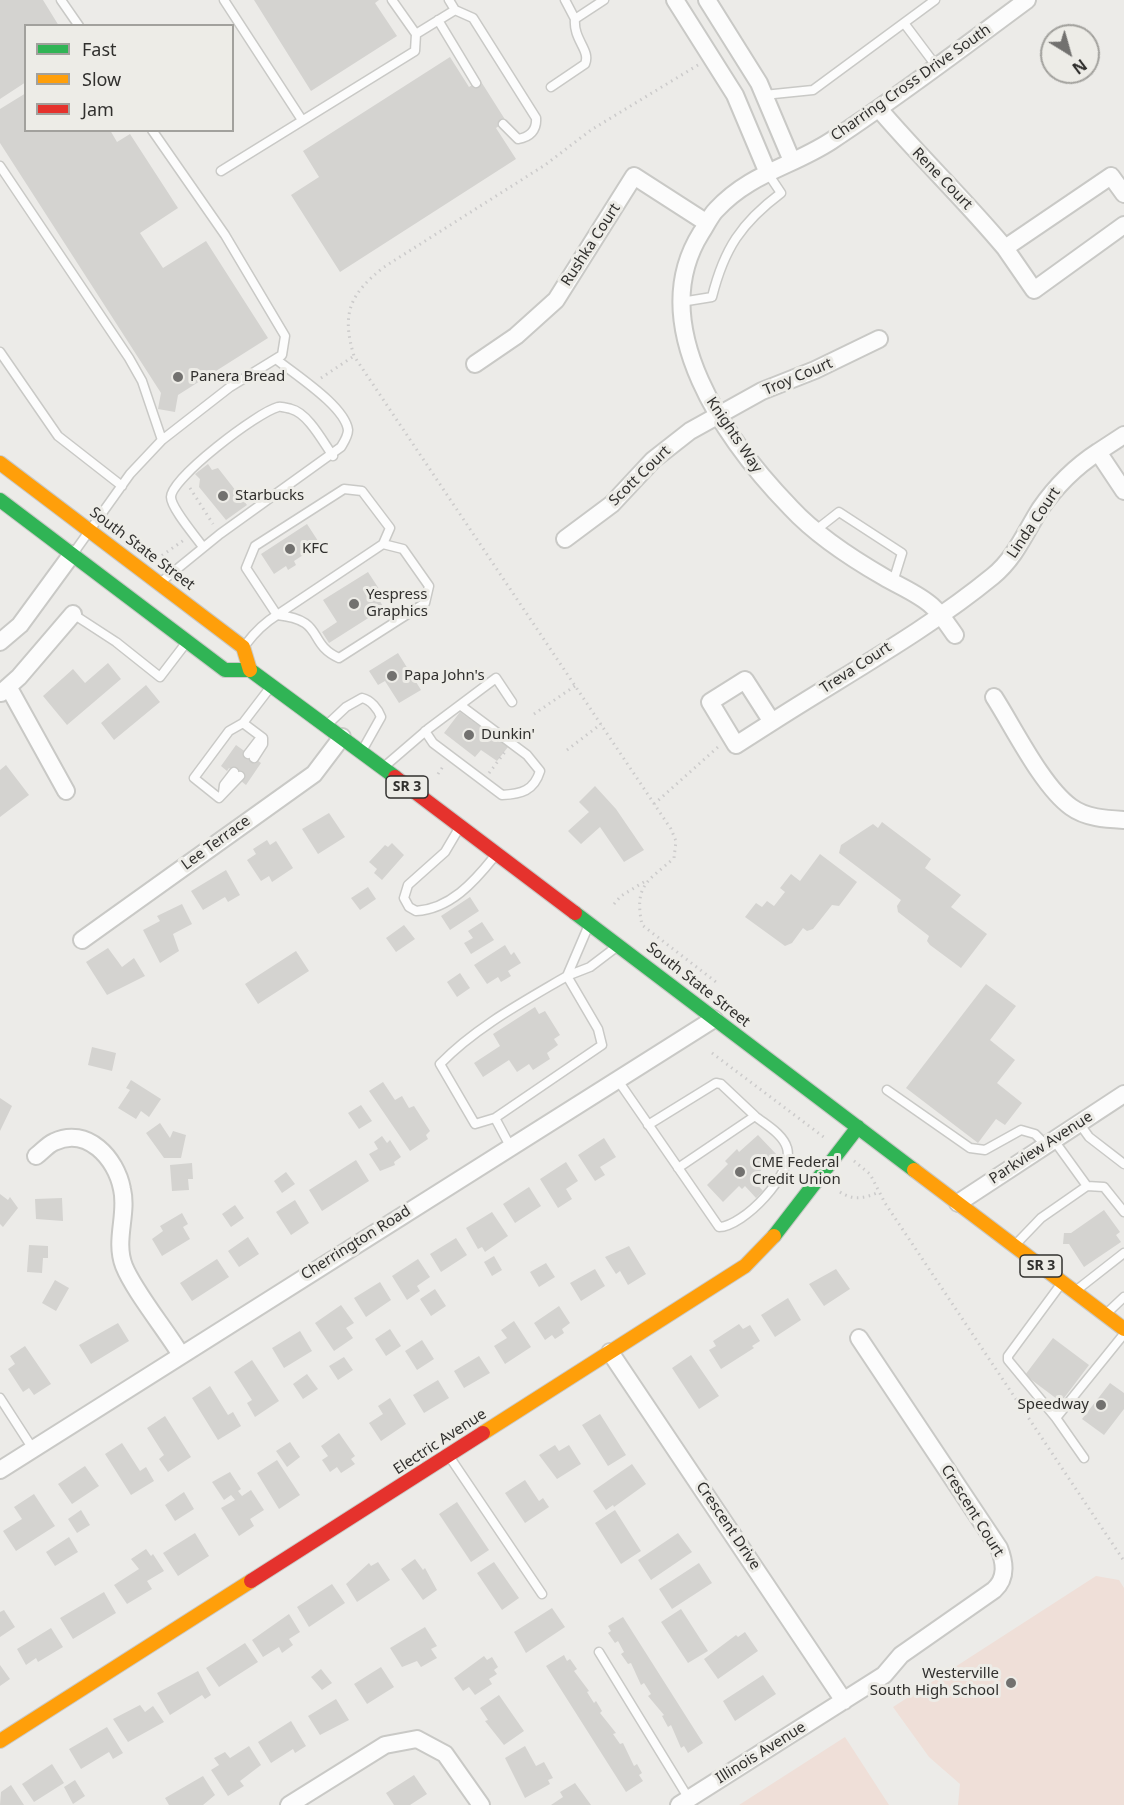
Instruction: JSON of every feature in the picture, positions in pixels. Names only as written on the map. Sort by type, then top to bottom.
[{"type":"main road","name":"South State Street","points":[[0,462],[160,582],[204,617],[240,651]]},
{"type":"main road","points":[[0,500],[187,641],[228,666],[250,670]]},
{"type":"main road","points":[[67,532],[76,534],[90,531]]},
{"type":"main road","points":[[72,554],[94,552],[103,559]]},
{"type":"main road","points":[[118,571],[163,607],[204,617]]},
{"type":"main road","points":[[161,621],[192,630],[229,654],[240,651],[250,670]]},
{"type":"main road","name":"South State Street","points":[[250,670],[590,923],[1124,1329]]},
{"type":"main road","name":"Electric Avenue","points":[[0,1741],[745,1266],[771,1240],[858,1127]]},
{"type":"street","points":[[675,0],[735,95],[767,171]]},
{"type":"street","points":[[707,0],[735,41],[764,94],[792,161]]},
{"type":"street","name":"Charring Cross Drive South","points":[[792,161],[816,151],[879,109],[1027,0]]},
{"type":"street","name":"Rene Court","points":[[879,109],[909,145],[961,196],[1005,248],[1034,290],[1124,225]]},
{"type":"street","name":"Knights Way","points":[[792,161],[767,171],[715,211],[688,253],[681,302],[691,357],[717,415],[768,484],[816,531],[893,583],[930,604],[955,635]]},
{"type":"street","name":"Rushka Court","points":[[475,364],[516,336],[556,300],[634,176],[707,223]]},
{"type":"street","points":[[1005,248],[1111,176],[1124,194]]},
{"type":"street","name":"Troy Court","points":[[717,415],[762,391],[815,370],[879,339]]},
{"type":"street","name":"Scott Court","points":[[565,539],[612,504],[652,460],[690,431],[717,415]]},
{"type":"street","name":"Linda Court","points":[[939,614],[993,576],[1012,557],[1041,508],[1073,468],[1124,435]]},
{"type":"street","points":[[1098,452],[1124,490]]},
{"type":"street","points":[[0,642],[20,625],[72,554]]},
{"type":"street","points":[[66,791],[4,691],[74,614]]},
{"type":"street","name":"Treva Court","points":[[731,736],[736,745],[939,614]]},
{"type":"street","points":[[731,736],[710,702],[745,680],[772,722]]},
{"type":"street","points":[[994,697],[1050,786],[1072,808],[1100,819],[1124,820]]},
{"type":"street","name":"Lee Terrace","points":[[82,940],[314,774],[342,737]]},
{"type":"street","name":"Cherrington Road","points":[[0,1470],[714,1019]]},
{"type":"street","name":"Parkview Avenue","points":[[958,1203],[1124,1094]]},
{"type":"street","points":[[36,1156],[52,1142],[72,1137],[92,1142],[106,1156],[117,1172],[123,1191],[119,1234],[124,1267],[182,1355]]},
{"type":"street","name":"Crescent Court","points":[[844,1701],[884,1675],[901,1655],[994,1590],[1000,1582],[1005,1567],[999,1548],[859,1338]]},
{"type":"street","name":"Crescent Drive","points":[[610,1352],[844,1701]]},
{"type":"street","name":"Illinois Avenue","points":[[684,1802],[844,1701]]},
{"type":"street","points":[[289,1805],[385,1745],[417,1739],[445,1754],[481,1805]]},
{"type":"lane","points":[[61,0],[78,24]]},
{"type":"lane","points":[[224,0],[302,120]]},
{"type":"lane","points":[[222,171],[415,51],[416,34],[392,0]]},
{"type":"lane","points":[[449,0],[455,10],[473,18],[536,118],[536,126],[531,134],[518,139],[503,124]]},
{"type":"lane","points":[[551,87],[585,64],[587,60],[587,54],[575,34],[575,19],[565,0]]},
{"type":"lane","points":[[575,19],[604,0]]},
{"type":"lane","points":[[764,94],[813,90],[935,0]]},
{"type":"lane","points":[[416,34],[455,10]]},
{"type":"lane","points":[[438,20],[476,83]]},
{"type":"lane","points":[[904,23],[937,67]]},
{"type":"lane","points":[[72,554],[122,486],[162,440],[230,387],[282,355],[285,336],[225,234],[153,132]]},
{"type":"lane","points":[[0,166],[129,358],[142,381],[162,440]]},
{"type":"lane","points":[[681,302],[712,297],[720,265],[735,237],[759,210],[781,193],[767,171]]},
{"type":"lane","points":[[1,356],[58,436],[122,486]]},
{"type":"lane","points":[[160,582],[203,547],[333,456],[341,447],[348,433],[346,422],[332,405],[276,359]]},
{"type":"lane","points":[[203,547],[172,503],[172,491],[194,466],[261,415],[279,406],[294,409],[303,416],[333,456]]},
{"type":"lane","points":[[240,651],[263,624],[277,615],[383,544],[390,528],[362,491],[344,489],[255,546],[246,568],[277,615]]},
{"type":"lane","points":[[816,531],[839,512],[902,553],[893,583]]},
{"type":"lane","points":[[277,615],[298,617],[310,625],[327,653],[339,658],[425,603],[429,586],[403,549],[383,544]]},
{"type":"lane","points":[[74,614],[116,642],[160,677],[187,641]]},
{"type":"lane","points":[[383,768],[425,731],[496,678],[512,702]]},
{"type":"lane","points":[[237,774],[224,785],[223,793],[219,798],[194,778],[229,731],[243,723],[272,686]]},
{"type":"lane","points":[[325,726],[346,707],[362,698],[366,699],[379,711],[381,717],[380,724],[361,752]]},
{"type":"lane","points":[[425,731],[433,743],[502,795],[524,792],[537,782],[540,771],[536,765],[460,705]]},
{"type":"lane","points":[[243,723],[263,738],[263,744],[251,756]]},
{"type":"lane","points":[[460,827],[445,852],[408,885],[404,898],[409,907],[416,911],[440,905],[465,889],[497,854]]},
{"type":"lane","points":[[567,976],[590,923]]},
{"type":"lane","points":[[567,976],[597,1029],[602,1045],[495,1118],[475,1124],[440,1064],[456,1048],[512,1008],[567,976],[591,967],[619,945]]},
{"type":"lane","points":[[617,1079],[648,1125],[678,1168],[715,1223],[719,1227],[742,1218],[774,1188],[788,1157],[787,1147],[780,1136],[721,1084],[716,1083],[648,1125]]},
{"type":"lane","points":[[887,1090],[970,1148],[985,1150],[1015,1131],[1028,1130],[1049,1142],[1087,1186]]},
{"type":"lane","points":[[678,1168],[755,1116]]},
{"type":"lane","points":[[495,1118],[510,1146]]},
{"type":"lane","points":[[1079,1123],[1089,1137],[1124,1164]]},
{"type":"lane","points":[[1014,1246],[1041,1218],[1087,1186],[1104,1187],[1124,1212]]},
{"type":"lane","points":[[1075,1292],[1124,1253]]},
{"type":"lane","points":[[1062,1282],[1008,1356],[1008,1360],[1056,1418],[1084,1458]]},
{"type":"lane","points":[[1105,1314],[1124,1297]]},
{"type":"lane","points":[[1056,1418],[1124,1334]]},
{"type":"lane","points":[[0,1398],[33,1449]]},
{"type":"lane","points":[[449,1456],[542,1594]]},
{"type":"lane","points":[[599,1652],[684,1802]]},
{"type":"path","points":[[614,904],[621,896],[649,879],[674,858],[676,849],[671,829],[354,356],[348,334],[349,314],[354,297],[364,283],[545,165],[591,130],[674,82],[712,56]]},
{"type":"path","points":[[317,380],[354,356]]},
{"type":"path","points":[[157,559],[172,546],[214,524],[183,478]]},
{"type":"path","points":[[534,714],[575,686]]},
{"type":"path","points":[[567,750],[601,724]]},
{"type":"path","points":[[654,804],[731,736]]},
{"type":"path","points":[[479,766],[489,774],[508,748]]},
{"type":"path","points":[[654,804],[712,751]]},
{"type":"path","points":[[438,774],[445,764]]},
{"type":"path","points":[[649,879],[640,891],[638,904],[642,925],[716,982]]},
{"type":"path","points":[[712,1053],[822,1135]]},
{"type":"path","points":[[870,1174],[879,1192],[1124,1561]]},
{"type":"path","points":[[840,1192],[855,1197],[867,1197],[879,1192]]},
{"type":"shaded area","name":"Westerville South High School","points":[[1096,1576],[1119,1580],[1124,1588],[1124,1805],[958,1805],[960,1784],[929,1757],[893,1707]]},
{"type":"shaded area","points":[[845,1737],[889,1805],[739,1805]]},
{"type":"building","points":[[0,0],[43,0],[58,24],[24,24],[24,83],[0,99]]},
{"type":"building","points":[[254,0],[379,0],[375,3],[397,36],[311,91]]},
{"type":"building","points":[[450,57],[469,87],[480,80],[506,121],[496,128],[516,159],[340,272],[291,195],[319,177],[303,151]]},
{"type":"building","points":[[24,94],[24,132],[111,132],[117,142],[130,134],[178,208],[140,233],[163,268],[206,241],[268,338],[178,395],[175,412],[158,409],[161,393],[0,143],[0,109]]},
{"type":"building","name":"Starbucks","points":[[208,464],[212,470],[218,468],[247,505],[226,520],[199,487],[200,479],[195,474]]},
{"type":"building","name":"KFC","points":[[307,524],[320,544],[294,561],[296,565],[288,570],[286,566],[274,574],[261,554]]},
{"type":"building","name":"Yespress Graphics","points":[[368,572],[383,595],[378,598],[384,608],[329,643],[322,632],[337,622],[323,600]]},
{"type":"building","name":"Papa John's","points":[[398,653],[421,690],[399,703],[385,681],[378,685],[369,671]]},
{"type":"building","points":[[108,663],[121,679],[67,725],[43,696],[73,669],[85,683]]},
{"type":"building","points":[[146,685],[160,702],[114,740],[101,723]]},
{"type":"building","name":"Dunkin'","points":[[460,712],[508,747],[497,761],[481,750],[475,757],[444,733]]},
{"type":"building","points":[[236,745],[261,763],[246,785],[241,781],[243,778],[229,768],[227,771],[221,766]]},
{"type":"building","points":[[6,765],[29,795],[0,817],[0,770]]},
{"type":"building","points":[[595,786],[616,809],[644,850],[624,862],[600,827],[581,844],[568,831],[589,812],[579,802]]},
{"type":"building","points":[[329,813],[345,837],[318,854],[302,829]]},
{"type":"building","points":[[882,822],[931,859],[925,868],[961,895],[951,907],[987,934],[961,968],[930,945],[927,941],[929,936],[898,912],[897,906],[901,900],[839,853],[841,845],[873,824],[878,828]]},
{"type":"building","points":[[267,840],[270,845],[276,841],[293,868],[272,882],[269,876],[261,881],[247,860],[256,854],[253,849]]},
{"type":"building","points":[[392,843],[404,855],[382,880],[374,873],[377,869],[369,862],[385,845],[388,847]]},
{"type":"building","points":[[820,854],[857,882],[839,906],[832,905],[813,929],[807,931],[803,928],[792,943],[785,946],[745,917],[756,903],[762,907],[767,901],[774,906],[785,892],[780,888],[791,874],[800,881]]},
{"type":"building","points":[[226,870],[240,895],[228,902],[225,897],[203,910],[191,891]]},
{"type":"building","points":[[368,887],[376,899],[360,910],[351,898]]},
{"type":"building","points":[[470,897],[479,911],[450,930],[441,916]]},
{"type":"building","points":[[182,904],[192,924],[173,934],[179,951],[160,963],[143,930],[160,921],[157,916]]},
{"type":"building","points":[[482,922],[494,940],[471,954],[464,943],[473,938],[468,931]]},
{"type":"building","points":[[404,925],[415,939],[396,952],[386,938]]},
{"type":"building","points":[[505,945],[511,955],[514,952],[521,963],[508,971],[511,976],[501,982],[498,977],[487,984],[474,965]]},
{"type":"building","points":[[108,948],[122,967],[134,958],[145,976],[107,995],[86,962]]},
{"type":"building","points":[[296,951],[309,971],[258,1004],[245,984]]},
{"type":"building","points":[[460,973],[470,988],[457,997],[447,982]]},
{"type":"building","points":[[986,984],[1016,1006],[990,1040],[1015,1060],[997,1083],[1022,1103],[1005,1125],[996,1119],[978,1143],[906,1088]]},
{"type":"building","points":[[535,1007],[539,1014],[545,1011],[560,1035],[554,1039],[558,1045],[547,1053],[550,1059],[533,1070],[529,1064],[517,1072],[509,1060],[483,1077],[474,1063],[500,1046],[493,1034]]},
{"type":"building","points":[[92,1047],[116,1053],[112,1071],[88,1065]]},
{"type":"building","points":[[131,1080],[161,1099],[149,1117],[141,1111],[136,1119],[118,1108],[130,1090],[126,1088]]},
{"type":"building","points":[[383,1082],[395,1100],[402,1096],[409,1108],[414,1106],[430,1131],[426,1135],[428,1139],[410,1151],[369,1091]]},
{"type":"building","points":[[0,1098],[12,1106],[0,1131]]},
{"type":"building","points":[[361,1105],[372,1121],[359,1129],[348,1113]]},
{"type":"building","points":[[160,1123],[170,1138],[173,1131],[186,1135],[181,1158],[164,1158],[146,1133]]},
{"type":"building","name":"CME Federal Credit Union","points":[[758,1135],[777,1155],[752,1179],[763,1191],[756,1198],[745,1186],[742,1189],[739,1186],[723,1202],[707,1185],[728,1164],[725,1161],[737,1149],[739,1152]]},
{"type":"building","points":[[382,1136],[387,1143],[390,1140],[401,1157],[394,1162],[395,1165],[380,1171],[369,1154],[378,1149],[374,1142]]},
{"type":"building","points":[[604,1138],[616,1157],[600,1167],[605,1175],[595,1181],[578,1155]]},
{"type":"building","points":[[356,1160],[369,1181],[322,1211],[309,1190]]},
{"type":"building","points":[[566,1162],[578,1181],[566,1189],[572,1199],[558,1208],[540,1179]]},
{"type":"building","points":[[192,1163],[193,1179],[188,1179],[189,1190],[172,1191],[170,1165]]},
{"type":"building","points":[[286,1172],[295,1184],[282,1193],[274,1181]]},
{"type":"building","points":[[529,1187],[541,1206],[515,1223],[503,1204]]},
{"type":"building","points":[[0,1194],[8,1200],[10,1197],[18,1208],[3,1227],[0,1224]]},
{"type":"building","points":[[62,1198],[63,1221],[36,1219],[35,1199]]},
{"type":"building","points":[[295,1200],[309,1223],[291,1235],[276,1212]]},
{"type":"building","points":[[235,1205],[244,1218],[231,1227],[222,1214]]},
{"type":"building","points":[[1104,1210],[1120,1232],[1116,1235],[1121,1242],[1084,1267],[1069,1244],[1063,1244],[1064,1233],[1071,1233]]},
{"type":"building","points":[[492,1212],[508,1236],[485,1252],[482,1247],[478,1249],[466,1228]]},
{"type":"building","points":[[182,1213],[188,1224],[183,1227],[190,1239],[162,1256],[152,1239],[163,1231],[160,1226]]},
{"type":"building","points":[[248,1237],[259,1254],[239,1267],[228,1251]]},
{"type":"building","points":[[456,1238],[467,1255],[441,1272],[430,1254]]},
{"type":"building","points":[[29,1245],[48,1246],[48,1258],[43,1258],[42,1273],[27,1272]]},
{"type":"building","points":[[629,1246],[646,1274],[628,1285],[620,1271],[616,1274],[605,1257]]},
{"type":"building","points":[[494,1256],[502,1270],[492,1276],[484,1262]]},
{"type":"building","points":[[217,1259],[229,1277],[192,1301],[180,1283]]},
{"type":"building","points":[[418,1259],[430,1277],[417,1286],[420,1291],[407,1300],[392,1276]]},
{"type":"building","points":[[546,1263],[555,1277],[539,1287],[530,1272]]},
{"type":"building","points":[[595,1269],[605,1286],[581,1301],[570,1283]]},
{"type":"building","points":[[836,1269],[850,1289],[824,1306],[809,1284]]},
{"type":"building","points":[[55,1280],[69,1288],[56,1311],[42,1303]]},
{"type":"building","points":[[380,1282],[391,1300],[366,1317],[354,1298]]},
{"type":"building","points":[[435,1289],[446,1306],[431,1316],[420,1299]]},
{"type":"building","points":[[788,1298],[801,1320],[775,1337],[761,1315]]},
{"type":"building","points":[[341,1305],[354,1323],[346,1328],[353,1338],[334,1351],[315,1323]]},
{"type":"building","points":[[559,1306],[570,1323],[562,1329],[564,1333],[555,1339],[552,1335],[545,1340],[534,1323]]},
{"type":"building","points":[[514,1321],[531,1347],[505,1364],[494,1346],[507,1338],[501,1330]]},
{"type":"building","points":[[118,1323],[129,1341],[91,1364],[79,1345]]},
{"type":"building","points":[[739,1324],[743,1329],[750,1325],[760,1341],[752,1346],[754,1348],[721,1369],[709,1350],[716,1346],[713,1341]]},
{"type":"building","points":[[390,1329],[401,1346],[386,1356],[375,1339]]},
{"type":"building","points":[[300,1331],[312,1351],[284,1368],[272,1348]]},
{"type":"building","points":[[1053,1338],[1089,1365],[1061,1402],[1025,1375]]},
{"type":"building","points":[[422,1340],[434,1359],[417,1370],[405,1351]]},
{"type":"building","points":[[25,1346],[51,1384],[34,1395],[29,1388],[23,1392],[8,1369],[15,1364],[10,1356]]},
{"type":"building","points":[[691,1355],[719,1396],[699,1409],[672,1368]]},
{"type":"building","points":[[479,1356],[490,1373],[464,1388],[454,1371]]},
{"type":"building","points":[[344,1357],[353,1370],[338,1380],[329,1366]]},
{"type":"building","points":[[252,1360],[279,1401],[255,1417],[247,1403],[252,1400],[234,1372]]},
{"type":"building","points":[[307,1374],[318,1389],[303,1399],[293,1384]]},
{"type":"building","points":[[438,1380],[449,1398],[424,1413],[413,1395]]},
{"type":"building","points":[[1110,1383],[1124,1393],[1124,1409],[1104,1435],[1082,1419]]},
{"type":"building","points":[[210,1386],[228,1415],[233,1412],[241,1426],[218,1440],[192,1398]]},
{"type":"building","points":[[390,1398],[406,1424],[381,1441],[369,1423],[383,1414],[378,1406]]},
{"type":"building","points":[[600,1414],[626,1455],[608,1466],[582,1425]]},
{"type":"building","points":[[165,1416],[191,1457],[168,1472],[159,1459],[164,1455],[147,1428]]},
{"type":"building","points":[[339,1433],[355,1456],[351,1459],[355,1464],[341,1473],[337,1467],[330,1472],[322,1460],[328,1456],[321,1446]]},
{"type":"building","points":[[290,1442],[300,1457],[287,1467],[276,1451]]},
{"type":"building","points":[[122,1443],[140,1471],[146,1467],[154,1481],[131,1495],[105,1454]]},
{"type":"building","points":[[555,1445],[559,1451],[569,1445],[581,1464],[557,1479],[539,1455]]},
{"type":"building","points":[[277,1460],[300,1495],[279,1509],[257,1473]]},
{"type":"building","points":[[632,1464],[646,1484],[614,1507],[613,1505],[606,1510],[593,1491]]},
{"type":"building","points":[[85,1466],[99,1486],[72,1504],[58,1484]]},
{"type":"building","points":[[230,1472],[241,1489],[238,1491],[242,1496],[251,1490],[264,1510],[250,1519],[254,1526],[239,1536],[221,1508],[235,1500],[231,1495],[224,1500],[212,1482]]},
{"type":"building","points":[[525,1480],[539,1501],[543,1498],[549,1507],[525,1523],[505,1493]]},
{"type":"building","points":[[184,1492],[194,1509],[175,1521],[165,1505]]},
{"type":"building","points":[[34,1494],[55,1526],[16,1551],[3,1531],[22,1519],[14,1507]]},
{"type":"building","points":[[457,1502],[489,1550],[471,1562],[439,1514]]},
{"type":"building","points":[[81,1510],[90,1525],[77,1533],[68,1519]]},
{"type":"building","points":[[615,1510],[641,1551],[621,1564],[595,1523]]},
{"type":"building","points":[[195,1533],[209,1556],[178,1576],[163,1553]]},
{"type":"building","points":[[678,1533],[692,1552],[651,1580],[638,1560]]},
{"type":"building","points":[[69,1537],[78,1552],[55,1566],[46,1552]]},
{"type":"building","points":[[146,1549],[151,1556],[153,1554],[164,1571],[147,1581],[152,1589],[127,1604],[114,1585],[139,1569],[131,1559]]},
{"type":"building","points":[[415,1559],[423,1570],[425,1568],[437,1590],[423,1600],[401,1569]]},
{"type":"building","points":[[378,1562],[390,1580],[357,1602],[346,1584],[369,1563],[371,1566]]},
{"type":"building","points":[[494,1562],[519,1598],[502,1610],[477,1573]]},
{"type":"building","points":[[699,1563],[712,1583],[672,1609],[659,1589]]},
{"type":"building","points":[[332,1584],[345,1603],[309,1627],[297,1607]]},
{"type":"building","points":[[104,1592],[116,1613],[73,1639],[60,1618]]},
{"type":"building","points":[[552,1608],[565,1627],[526,1653],[514,1632]]},
{"type":"building","points":[[681,1609],[708,1651],[688,1663],[661,1622]]},
{"type":"building","points":[[4,1610],[15,1627],[0,1637],[0,1612]]},
{"type":"building","points":[[289,1614],[300,1632],[289,1639],[293,1645],[282,1653],[279,1647],[263,1657],[252,1640]]},
{"type":"building","points":[[623,1617],[703,1743],[688,1753],[684,1746],[681,1748],[671,1725],[668,1727],[662,1716],[664,1715],[648,1696],[651,1694],[644,1683],[641,1685],[631,1663],[628,1664],[621,1654],[624,1652],[618,1641],[615,1643],[608,1633],[611,1631],[608,1626]]},
{"type":"building","points":[[425,1627],[437,1646],[431,1649],[437,1658],[421,1667],[417,1661],[402,1667],[390,1648]]},
{"type":"building","points":[[51,1628],[63,1647],[38,1662],[36,1658],[26,1665],[17,1649]]},
{"type":"building","points":[[745,1632],[758,1651],[718,1679],[704,1659],[736,1635],[738,1637]]},
{"type":"building","points":[[245,1643],[258,1662],[219,1687],[206,1668]]},
{"type":"building","points":[[564,1655],[567,1661],[570,1659],[577,1669],[574,1671],[589,1691],[587,1692],[594,1703],[596,1701],[602,1711],[600,1713],[616,1733],[613,1734],[620,1744],[623,1743],[634,1766],[637,1764],[642,1773],[639,1775],[643,1781],[626,1792],[546,1666]]},
{"type":"building","points":[[484,1656],[487,1660],[492,1657],[498,1667],[494,1670],[497,1674],[489,1679],[492,1684],[475,1695],[469,1687],[463,1691],[454,1678]]},
{"type":"building","points":[[0,1665],[10,1679],[0,1686]]},
{"type":"building","points":[[381,1667],[394,1687],[367,1704],[354,1684]]},
{"type":"building","points":[[321,1669],[332,1683],[322,1690],[311,1677]]},
{"type":"building","points":[[198,1671],[211,1695],[205,1699],[202,1695],[170,1715],[157,1693]]},
{"type":"building","points":[[763,1675],[776,1694],[735,1721],[723,1701]]},
{"type":"building","points":[[499,1695],[524,1731],[504,1745],[485,1721],[488,1720],[480,1708]]},
{"type":"building","points":[[336,1699],[349,1720],[320,1735],[308,1716]]},
{"type":"building","points":[[140,1705],[145,1712],[153,1706],[164,1722],[128,1742],[113,1719]]},
{"type":"building","points":[[291,1721],[306,1746],[295,1753],[293,1749],[271,1763],[258,1742]]},
{"type":"building","points":[[107,1727],[123,1753],[113,1759],[109,1752],[81,1769],[69,1749]]},
{"type":"building","points":[[249,1746],[261,1765],[240,1781],[244,1786],[228,1796],[211,1770],[219,1765],[214,1758],[225,1752],[230,1758]]},
{"type":"building","points":[[525,1746],[536,1766],[544,1762],[553,1778],[548,1780],[550,1784],[525,1798],[505,1758]]},
{"type":"building","points":[[52,1764],[64,1783],[34,1802],[22,1784]]},
{"type":"building","points":[[414,1775],[427,1794],[410,1805],[394,1805],[386,1793]]},
{"type":"building","points":[[203,1776],[215,1795],[203,1805],[169,1805],[165,1798]]},
{"type":"building","points":[[75,1780],[85,1796],[73,1804],[64,1787]]},
{"type":"building","points":[[575,1783],[591,1805],[551,1805],[563,1797],[560,1792]]},
{"type":"building","points":[[11,1785],[24,1805],[0,1805],[1,1792]]},
{"type":"traffic: fast","points":[[0,500],[225,670],[250,670],[395,777]]},
{"type":"traffic: fast","points":[[575,913],[914,1170]]},
{"type":"traffic: fast","points":[[774,1236],[858,1127]]},
{"type":"traffic: slow","points":[[0,463],[243,647],[250,670]]},
{"type":"traffic: slow","points":[[914,1170],[1124,1329]]},
{"type":"traffic: slow","points":[[483,1433],[745,1266],[774,1236]]},
{"type":"traffic: slow","points":[[0,1741],[251,1581]]},
{"type":"traffic: jam","points":[[395,777],[575,913]]},
{"type":"traffic: jam","points":[[251,1581],[483,1433]]},
{"type":"place","name":"Panera Bread","points":[[178,377]]},
{"type":"place","name":"Starbucks","points":[[223,496]]},
{"type":"place","name":"KFC","points":[[290,549]]},
{"type":"place","name":"Yespress Graphics","points":[[354,604]]},
{"type":"place","name":"Papa John's","points":[[392,676]]},
{"type":"place","name":"Dunkin'","points":[[469,735]]},
{"type":"place","name":"CME Federal Credit Union","points":[[740,1172]]},
{"type":"place","name":"Speedway","points":[[1101,1405]]},
{"type":"place","name":"Westerville South High School","points":[[1011,1683]]}]
